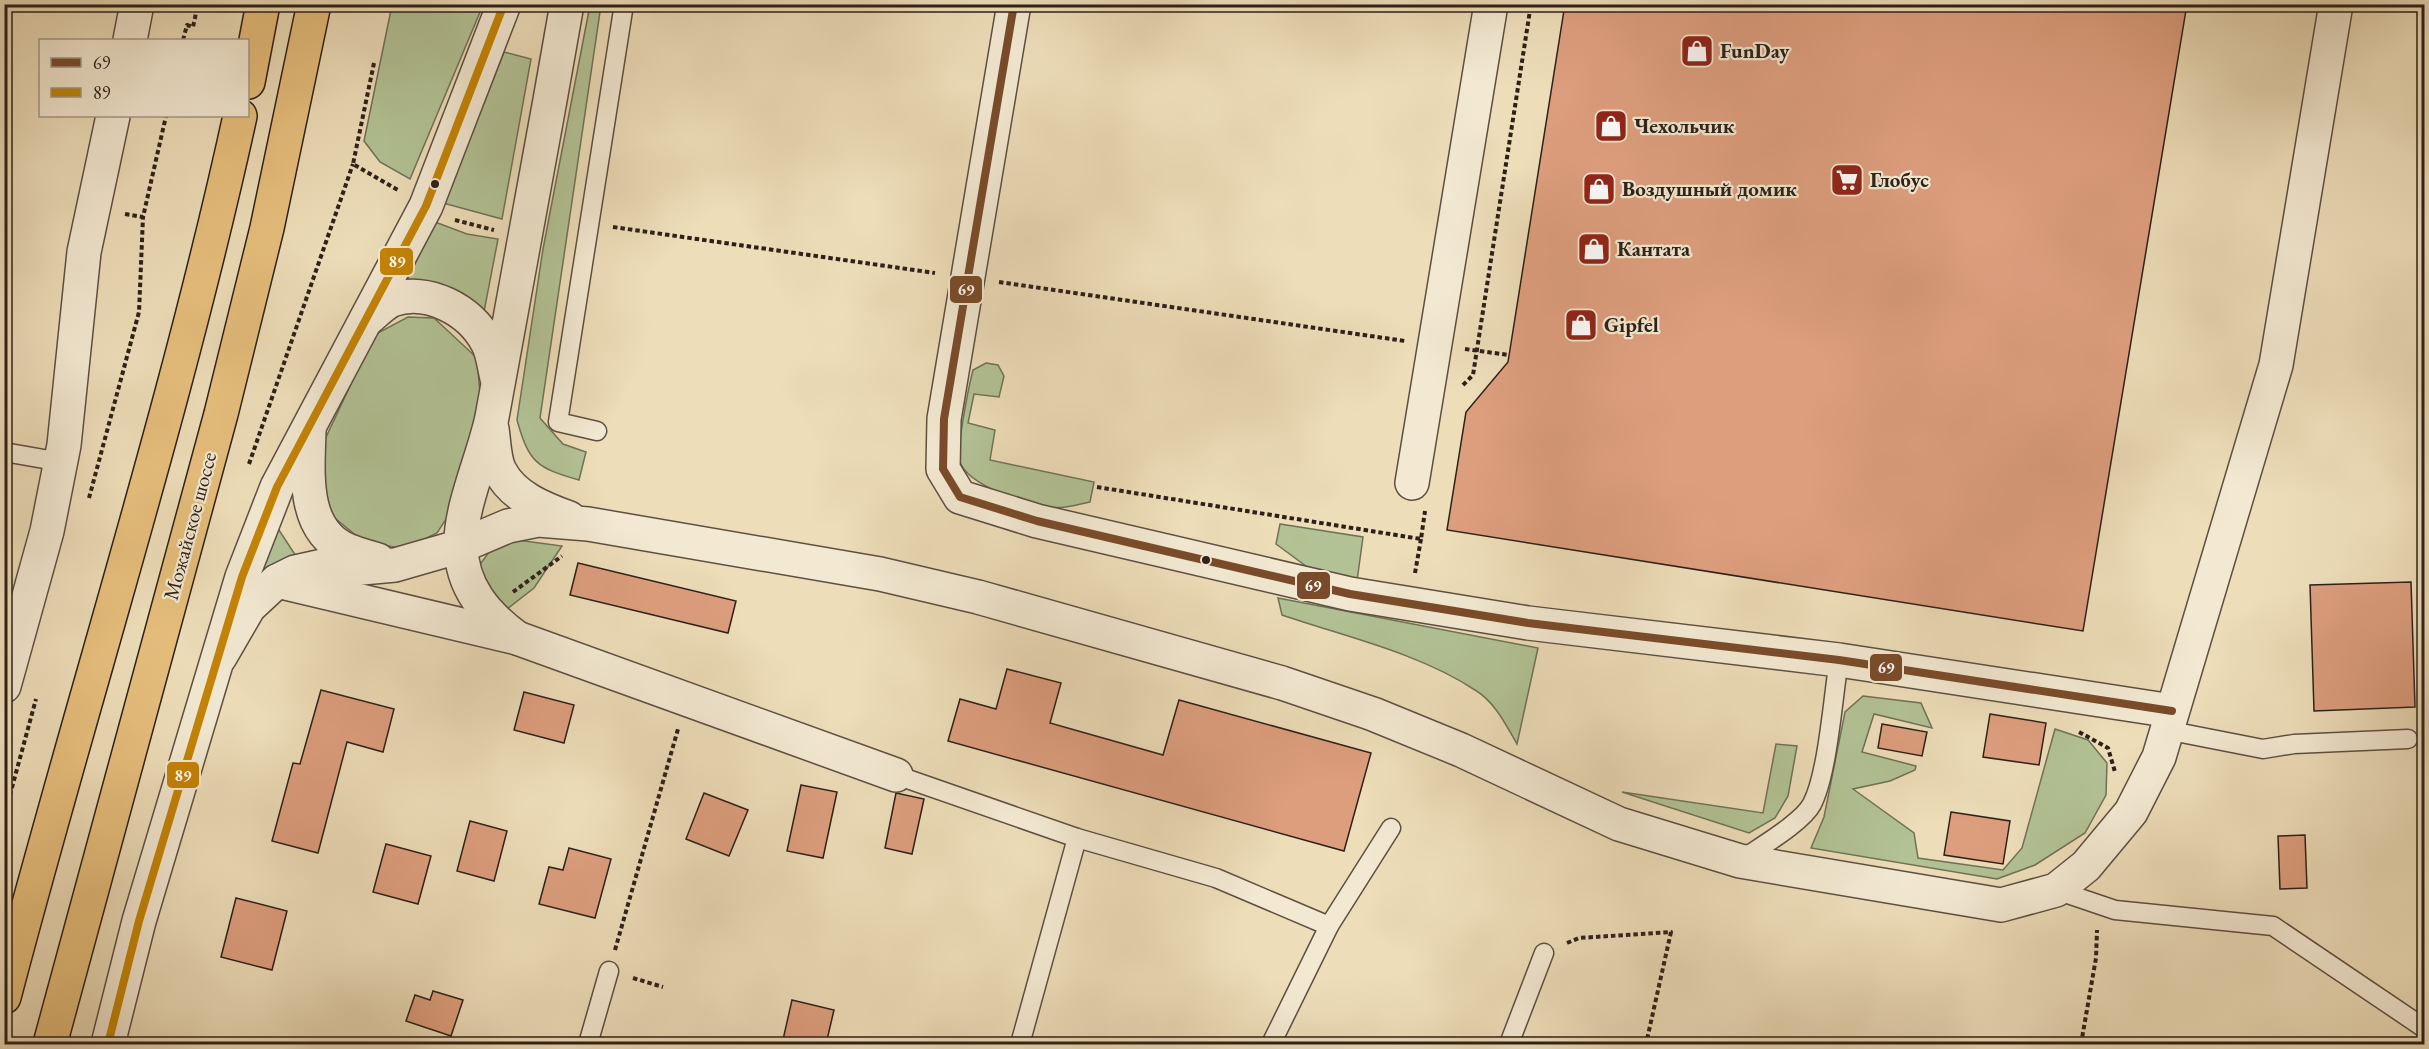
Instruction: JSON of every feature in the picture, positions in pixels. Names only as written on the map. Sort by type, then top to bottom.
[{"type":"main road","points":[[249,77],[263,4]]},
{"type":"main road","name":"Можайское шоссе","points":[[50,1044],[221,414],[267,228],[314,4]]},
{"type":"main road","points":[[4,997],[44,846],[170,400],[218,217],[240,117]]},
{"type":"street","points":[[130,39],[137,4]]},
{"type":"street","points":[[108,1044],[139,921],[220,657],[242,577],[277,487],[426,206],[504,4]]},
{"type":"street","points":[[517,638],[492,620],[473,596],[461,546],[464,523],[491,421],[567,4]]},
{"type":"street","points":[[1014,4],[944,419],[944,469],[960,497],[1037,521],[1350,594],[1528,623],[1839,660],[2169,721]]},
{"type":"street","points":[[1412,483],[1491,4]]},
{"type":"street","points":[[220,657],[249,608],[277,581],[295,572],[322,566],[362,568],[395,566],[461,546],[508,526],[538,520],[588,525],[891,576],[978,597],[1282,683],[1373,714],[1461,750],[1619,824],[1740,861],[2001,904],[2056,890],[2086,866],[2131,812],[2159,757],[2276,365],[2336,4]]},
{"type":"street","points":[[4,686],[46,531],[61,462],[84,252],[113,117]]},
{"type":"street","points":[[364,321],[391,301],[410,297],[433,299],[453,308],[471,320],[488,343],[498,382]]},
{"type":"street","points":[[491,421],[499,470],[517,491],[540,507],[588,525]]},
{"type":"street","points":[[309,423],[308,470],[312,509],[324,534],[346,549],[395,566]]},
{"type":"street","points":[[277,581],[517,638],[896,775]]},
{"type":"lane","points":[[597,431],[558,422],[624,4]]},
{"type":"lane","points":[[4,452],[61,462]]},
{"type":"lane","points":[[1740,861],[1784,831],[1811,805],[1823,766],[1839,660]]},
{"type":"lane","points":[[2169,721],[2264,749],[2294,744],[2409,739]]},
{"type":"lane","points":[[896,775],[1077,838],[1216,878],[1329,926]]},
{"type":"lane","points":[[1271,1044],[1329,926],[1391,828]]},
{"type":"lane","points":[[1020,1044],[1077,838]]},
{"type":"lane","points":[[2056,890],[2115,910],[2272,926],[2424,1028]]},
{"type":"lane","points":[[1509,1044],[1544,953]]},
{"type":"lane","points":[[588,1044],[609,971]]},
{"type":"path","points":[[183,39],[187,25],[193,27],[198,4]]},
{"type":"path","points":[[93,207],[143,217],[166,117]]},
{"type":"path","points":[[589,224],[1509,355]]},
{"type":"path","points":[[663,987],[609,971],[687,699]]},
{"type":"path","points":[[2075,731],[2086,734],[2108,748],[2115,772],[2114,781]]},
{"type":"path","points":[[2081,1044],[2097,958],[2097,904]]},
{"type":"path","points":[[1544,953],[1579,938],[1671,932],[1646,1044]]},
{"type":"green space","points":[[392,5],[483,5],[410,179],[380,162],[364,141]]},
{"type":"green space","points":[[590,5],[601,5],[540,418],[563,444],[586,452],[579,480],[553,472],[537,462],[526,446],[517,420],[543,249]]},
{"type":"green space","points":[[504,52],[531,59],[502,219],[443,203]]},
{"type":"green space","points":[[435,222],[467,234],[498,239],[483,317],[405,285]]},
{"type":"green space","points":[[408,317],[434,318],[477,358],[480,394],[462,495],[437,533],[404,549],[363,541],[331,515],[321,483],[320,450],[374,335]]},
{"type":"green space","points":[[986,363],[998,365],[1004,376],[999,397],[974,394],[968,423],[995,430],[990,460],[1094,482],[1090,502],[1048,507],[1026,502],[986,486],[965,470],[959,455],[966,402],[973,370]]},
{"type":"green space","points":[[275,524],[298,559],[251,594]]},
{"type":"green space","points":[[1280,524],[1363,537],[1357,581],[1310,569],[1276,544]]},
{"type":"green space","points":[[517,540],[562,546],[534,588],[502,613],[476,570],[489,552]]},
{"type":"green space","points":[[1278,598],[1538,648],[1517,744],[1494,707],[1475,690],[1453,677],[1406,656],[1282,615]]},
{"type":"green space","points":[[1863,696],[1921,703],[1932,728],[1874,714],[1862,752],[1916,766],[1915,770],[1890,781],[1853,789],[1914,833],[1918,858],[2003,870],[2022,848],[2055,729],[2088,740],[2107,763],[2106,795],[2085,833],[2035,865],[1997,879],[1811,848],[1824,817],[1845,712]]},
{"type":"green space","points":[[1776,744],[1797,746],[1788,796],[1775,818],[1749,833],[1622,792],[1763,813]]},
{"type":"building","name":"Глобус","points":[[1565,4],[2187,4],[2083,631],[1447,530],[1466,412],[1508,362]]},
{"type":"building","points":[[578,563],[736,601],[728,633],[570,595]]},
{"type":"building","points":[[2411,582],[2415,707],[2314,711],[2310,585]]},
{"type":"building","points":[[1007,669],[1061,683],[1050,723],[1163,755],[1179,700],[1371,753],[1344,851],[948,741],[960,699],[996,709]]},
{"type":"building","points":[[321,690],[394,709],[383,752],[347,742],[318,853],[272,841],[293,763],[300,764]]},
{"type":"building","points":[[524,692],[574,705],[564,743],[514,730]]},
{"type":"building","points":[[1990,714],[2046,723],[2039,765],[1983,757]]},
{"type":"building","points":[[1882,724],[1927,732],[1922,756],[1878,748]]},
{"type":"building","points":[[801,785],[837,792],[823,858],[787,851]]},
{"type":"building","points":[[704,793],[748,810],[729,856],[686,839]]},
{"type":"building","points":[[896,793],[924,799],[912,854],[885,848]]},
{"type":"building","points":[[1951,812],[2010,821],[2003,864],[1944,855]]},
{"type":"building","points":[[470,821],[507,831],[494,881],[457,871]]},
{"type":"building","points":[[2305,835],[2307,888],[2280,889],[2278,836]]},
{"type":"building","points":[[386,844],[431,856],[418,904],[373,892]]},
{"type":"building","points":[[569,848],[611,859],[595,918],[539,904],[549,867],[563,870]]},
{"type":"building","points":[[236,898],[287,911],[272,970],[221,957]]},
{"type":"building","points":[[433,991],[463,1000],[451,1036],[406,1021],[415,995],[430,1000]]},
{"type":"building","points":[[792,1000],[834,1010],[826,1044],[782,1044]]},
{"type":"transit line","name":"89","points":[[108,1044],[139,921],[242,577],[277,487],[426,206],[504,4]]},
{"type":"transit line","name":"69","points":[[1014,4],[944,419],[943,469],[960,497],[1037,521],[1350,594],[1528,623],[1839,660],[2172,711]]},
{"type":"place","name":"FunDay","points":[[1697,51]]},
{"type":"place","name":"Чехольчик","points":[[1611,126]]},
{"type":"place","name":"Глобус","points":[[1847,180]]},
{"type":"place","name":"Воздушный домик","points":[[1599,189]]},
{"type":"place","name":"Кантата","points":[[1594,249]]},
{"type":"place","name":"Gipfel","points":[[1581,325]]}]
